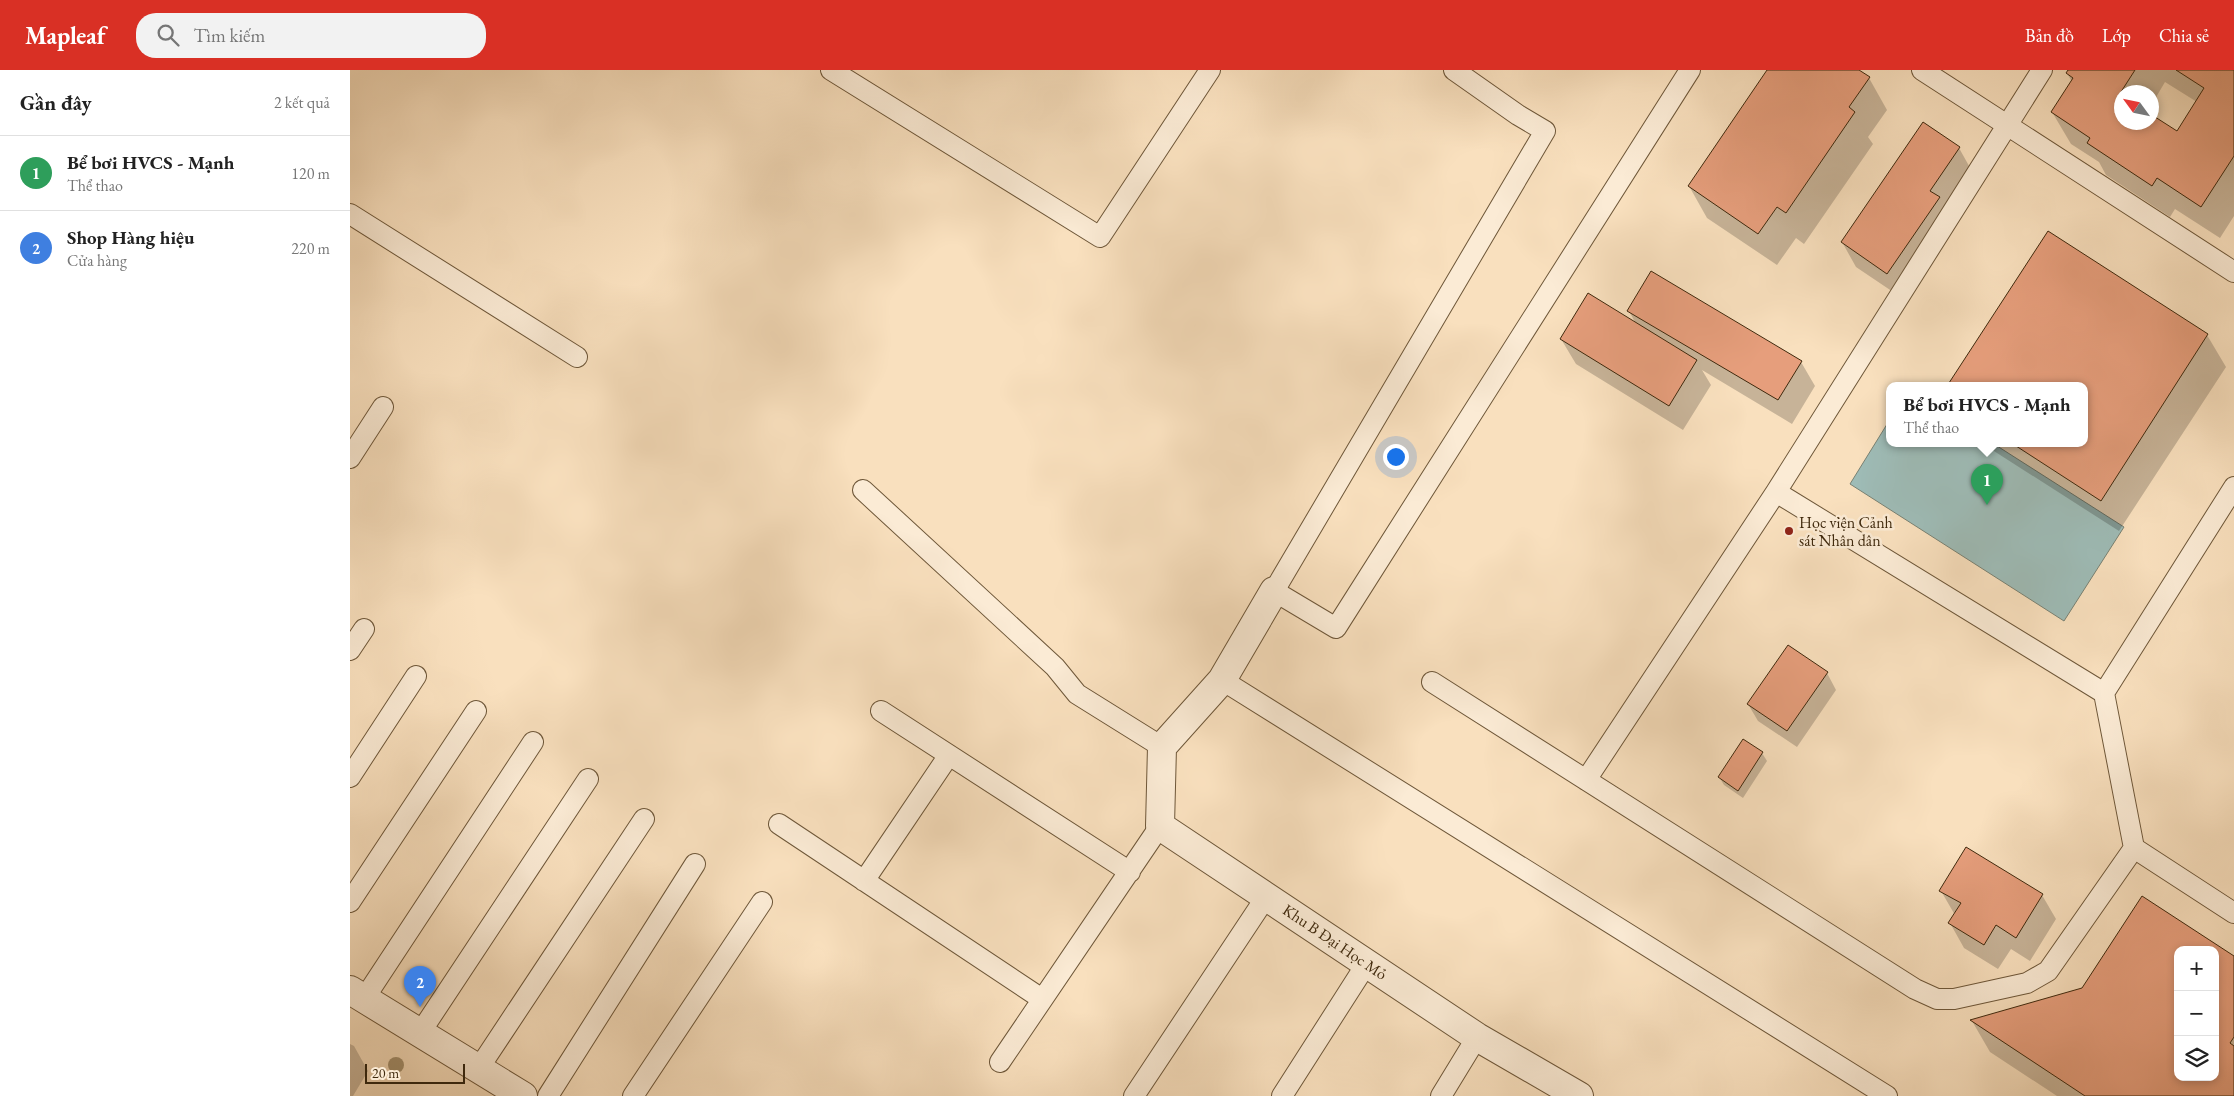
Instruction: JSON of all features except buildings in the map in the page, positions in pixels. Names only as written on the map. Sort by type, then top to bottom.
[{"type":"street","points":[[1160,826],[1162,746],[1222,680],[1274,591]]},
{"type":"street","name":"Khu B Đại Học Mỏ","points":[[1160,826],[1477,1037],[1579,1096]]},
{"type":"street","points":[[357,994],[523,1096]]},
{"type":"lane","points":[[831,70],[1100,237],[1210,70]]},
{"type":"lane","points":[[1454,70],[1518,115],[1545,130],[1274,591],[1336,628],[1690,70]]},
{"type":"lane","points":[[1922,70],[2234,272]]},
{"type":"lane","points":[[1586,780],[1776,492],[2042,70]]},
{"type":"lane","points":[[350,214],[577,358]]},
{"type":"lane","points":[[350,458],[383,407]]},
{"type":"lane","points":[[1432,682],[1915,990],[1937,999],[1954,999],[2027,983],[2048,971],[2134,848],[2104,693],[2234,487]]},
{"type":"lane","points":[[863,490],[1055,667],[1077,694],[1162,746]]},
{"type":"lane","points":[[1776,492],[2104,693]]},
{"type":"lane","points":[[350,650],[364,629]]},
{"type":"lane","points":[[350,777],[416,676]]},
{"type":"lane","points":[[1222,680],[1888,1096]]},
{"type":"lane","points":[[350,902],[476,711]]},
{"type":"lane","points":[[881,712],[1130,872]]},
{"type":"lane","points":[[357,994],[533,742]]},
{"type":"lane","points":[[864,881],[949,755]]},
{"type":"lane","points":[[420,1034],[588,779]]},
{"type":"lane","points":[[479,1068],[644,819]]},
{"type":"lane","points":[[779,824],[1042,999]]},
{"type":"lane","points":[[1000,1062],[1160,826]]},
{"type":"lane","points":[[2134,848],[2234,913]]},
{"type":"lane","points":[[548,1096],[695,864]]},
{"type":"lane","points":[[1134,1096],[1266,896]]},
{"type":"lane","points":[[633,1096],[762,902]]},
{"type":"lane","points":[[1282,1096],[1367,963]]},
{"type":"lane","points":[[1440,1096],[1477,1037]]},
{"type":"water","points":[[1886,426],[1886,447],[1999,447],[2124,527],[2064,621],[1850,484]]},
{"type":"place","name":"Bể bơi HVCS - Mạnh","points":[[1987,505]]},
{"type":"place","name":"Học viện Cảnh sát Nhân dân","points":[[1789,531]]},
{"type":"place","name":"Shop Hàng hiệu","points":[[420,1007]]}]
